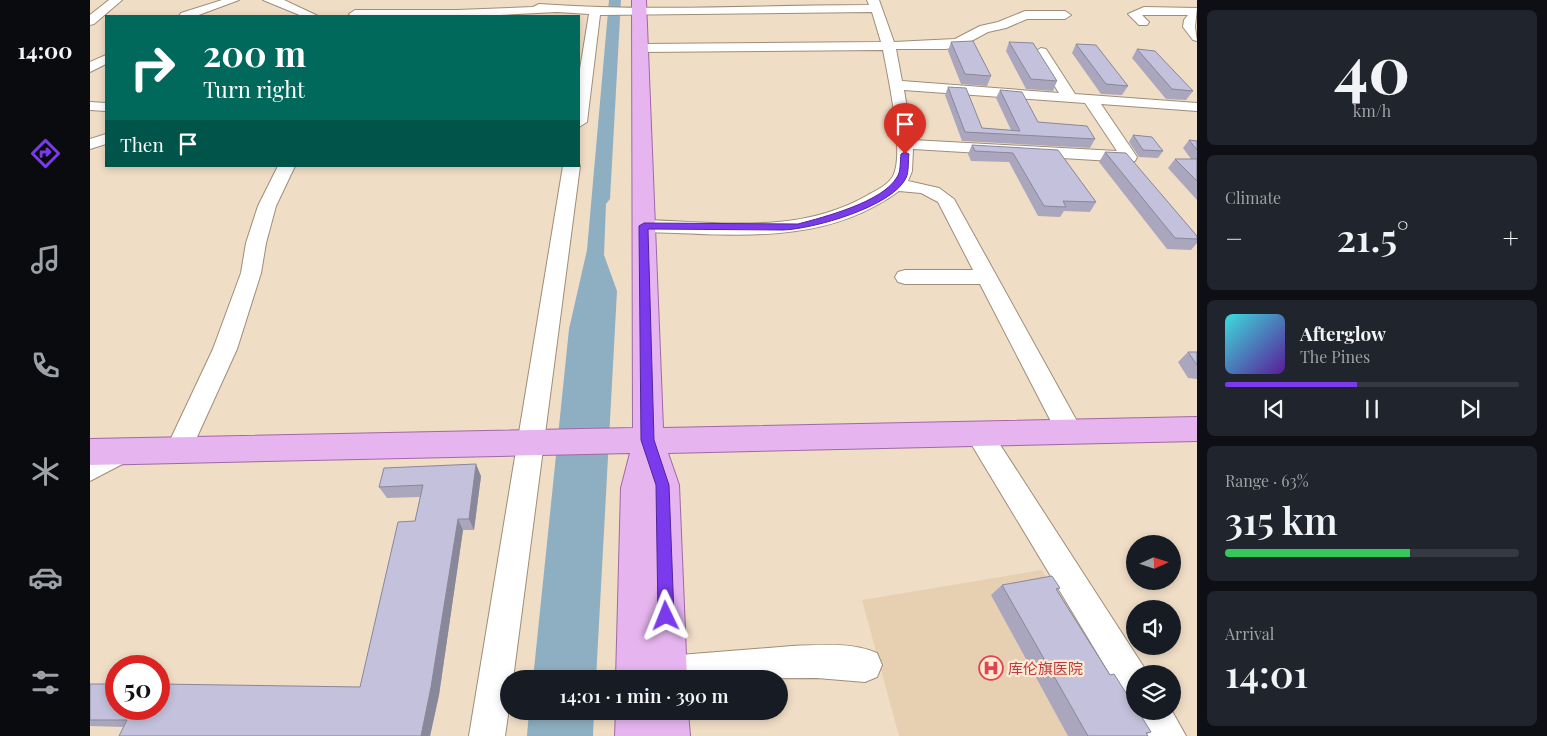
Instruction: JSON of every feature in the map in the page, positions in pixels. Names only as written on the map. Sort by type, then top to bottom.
[{"type":"main road","points":[[639,7],[648,440],[638,488],[658,670]]},
{"type":"main road","points":[[90,452],[1197,429]]},
{"type":"main road","points":[[636,720],[636,736]]},
{"type":"main road","points":[[666,720],[669,736]]},
{"type":"street","points":[[90,21],[116,0]]},
{"type":"street","points":[[187,15],[233,0]]},
{"type":"street","points":[[269,0],[309,15]]},
{"type":"street","points":[[273,1],[278,0]]},
{"type":"street","points":[[517,0],[530,6]]},
{"type":"street","points":[[403,4],[530,6],[595,11],[639,7],[874,4],[887,46],[896,85],[904,144],[902,177],[895,185],[871,202],[798,227],[644,226]]},
{"type":"street","points":[[355,14],[457,14],[554,9]]},
{"type":"street","points":[[1143,22],[1134,14],[1144,10],[1195,11],[1195,16],[1190,20],[1189,27],[1197,37]]},
{"type":"street","points":[[580,101],[582,78],[595,11]]},
{"type":"street","points":[[640,48],[946,45],[959,42],[984,29],[1002,25],[1024,15],[1065,15]]},
{"type":"street","points":[[1040,52],[1070,98]]},
{"type":"street","points":[[90,68],[105,60]]},
{"type":"street","points":[[896,85],[1197,107]]},
{"type":"street","points":[[904,144],[1129,157],[1090,99]]},
{"type":"street","points":[[90,106],[105,107]]},
{"type":"street","points":[[90,144],[105,139]]},
{"type":"street","points":[[178,451],[225,349],[250,273],[256,243],[267,206],[286,167]]},
{"type":"street","points":[[487,736],[572,167]]},
{"type":"street","points":[[895,185],[925,187],[935,191],[945,199],[1069,432]]},
{"type":"street","points":[[904,276],[988,277]]},
{"type":"street","points":[[979,434],[1126,670]]},
{"type":"street","points":[[90,469],[123,452]]},
{"type":"street","points":[[756,670],[794,664],[849,663],[865,665]]},
{"type":"street","points":[[1158,720],[1168,736]]},
{"type":"shaded area","name":"库伦旗医院","points":[[1042,570],[1126,708],[1126,720],[1133,720],[1143,736],[899,736],[862,600]]},
{"type":"water","points":[[609,0],[621,0],[610,199],[606,204],[604,255],[617,291],[596,670],[534,670],[569,329],[587,250]]},
{"type":"water","points":[[528,720],[594,720],[593,736],[527,736]]},
{"type":"building","points":[[973,41],[991,76],[965,74],[951,42]]},
{"type":"building","points":[[1009,42],[1033,43],[1057,81],[1031,79]]},
{"type":"building","points":[[1076,44],[1096,45],[1128,86],[1106,84]]},
{"type":"building","points":[[1137,49],[1155,51],[1193,91],[1172,89]]},
{"type":"building","points":[[948,87],[966,88],[982,128],[1020,131],[1000,90],[1022,92],[1038,122],[1087,126],[1095,139],[965,132]]},
{"type":"building","points":[[1133,135],[1152,137],[1163,151],[1143,150]]},
{"type":"building","points":[[1189,140],[1197,141],[1197,150]]},
{"type":"building","points":[[972,145],[1058,150],[1096,202],[1063,201],[1066,207],[1044,206],[1013,153],[975,151]]},
{"type":"building","points":[[1105,152],[1126,153],[1197,236],[1197,239],[1175,238]]},
{"type":"building","points":[[1175,159],[1197,159],[1197,181]]},
{"type":"building","points":[[1188,352],[1197,352],[1197,365]]},
{"type":"building","points":[[476,464],[469,519],[458,519],[431,687],[421,736],[119,736],[127,720],[170,720],[170,684],[360,687],[398,522],[415,521],[423,485],[379,487],[384,468]]},
{"type":"building","points":[[1052,576],[1060,588],[1056,589],[1110,675],[1114,674],[1126,693],[1126,720],[1144,720],[1151,732],[1146,733],[1148,736],[1088,736],[1002,585]]},
{"type":"building","points":[[90,684],[105,684],[105,720],[90,720]]},
{"type":"place","name":"库伦旗医院","points":[[991,668]]},
{"type":"route","points":[[666,616],[662,485],[648,440],[644,226],[798,227],[871,202],[889,191],[902,177],[905,154]]}]
